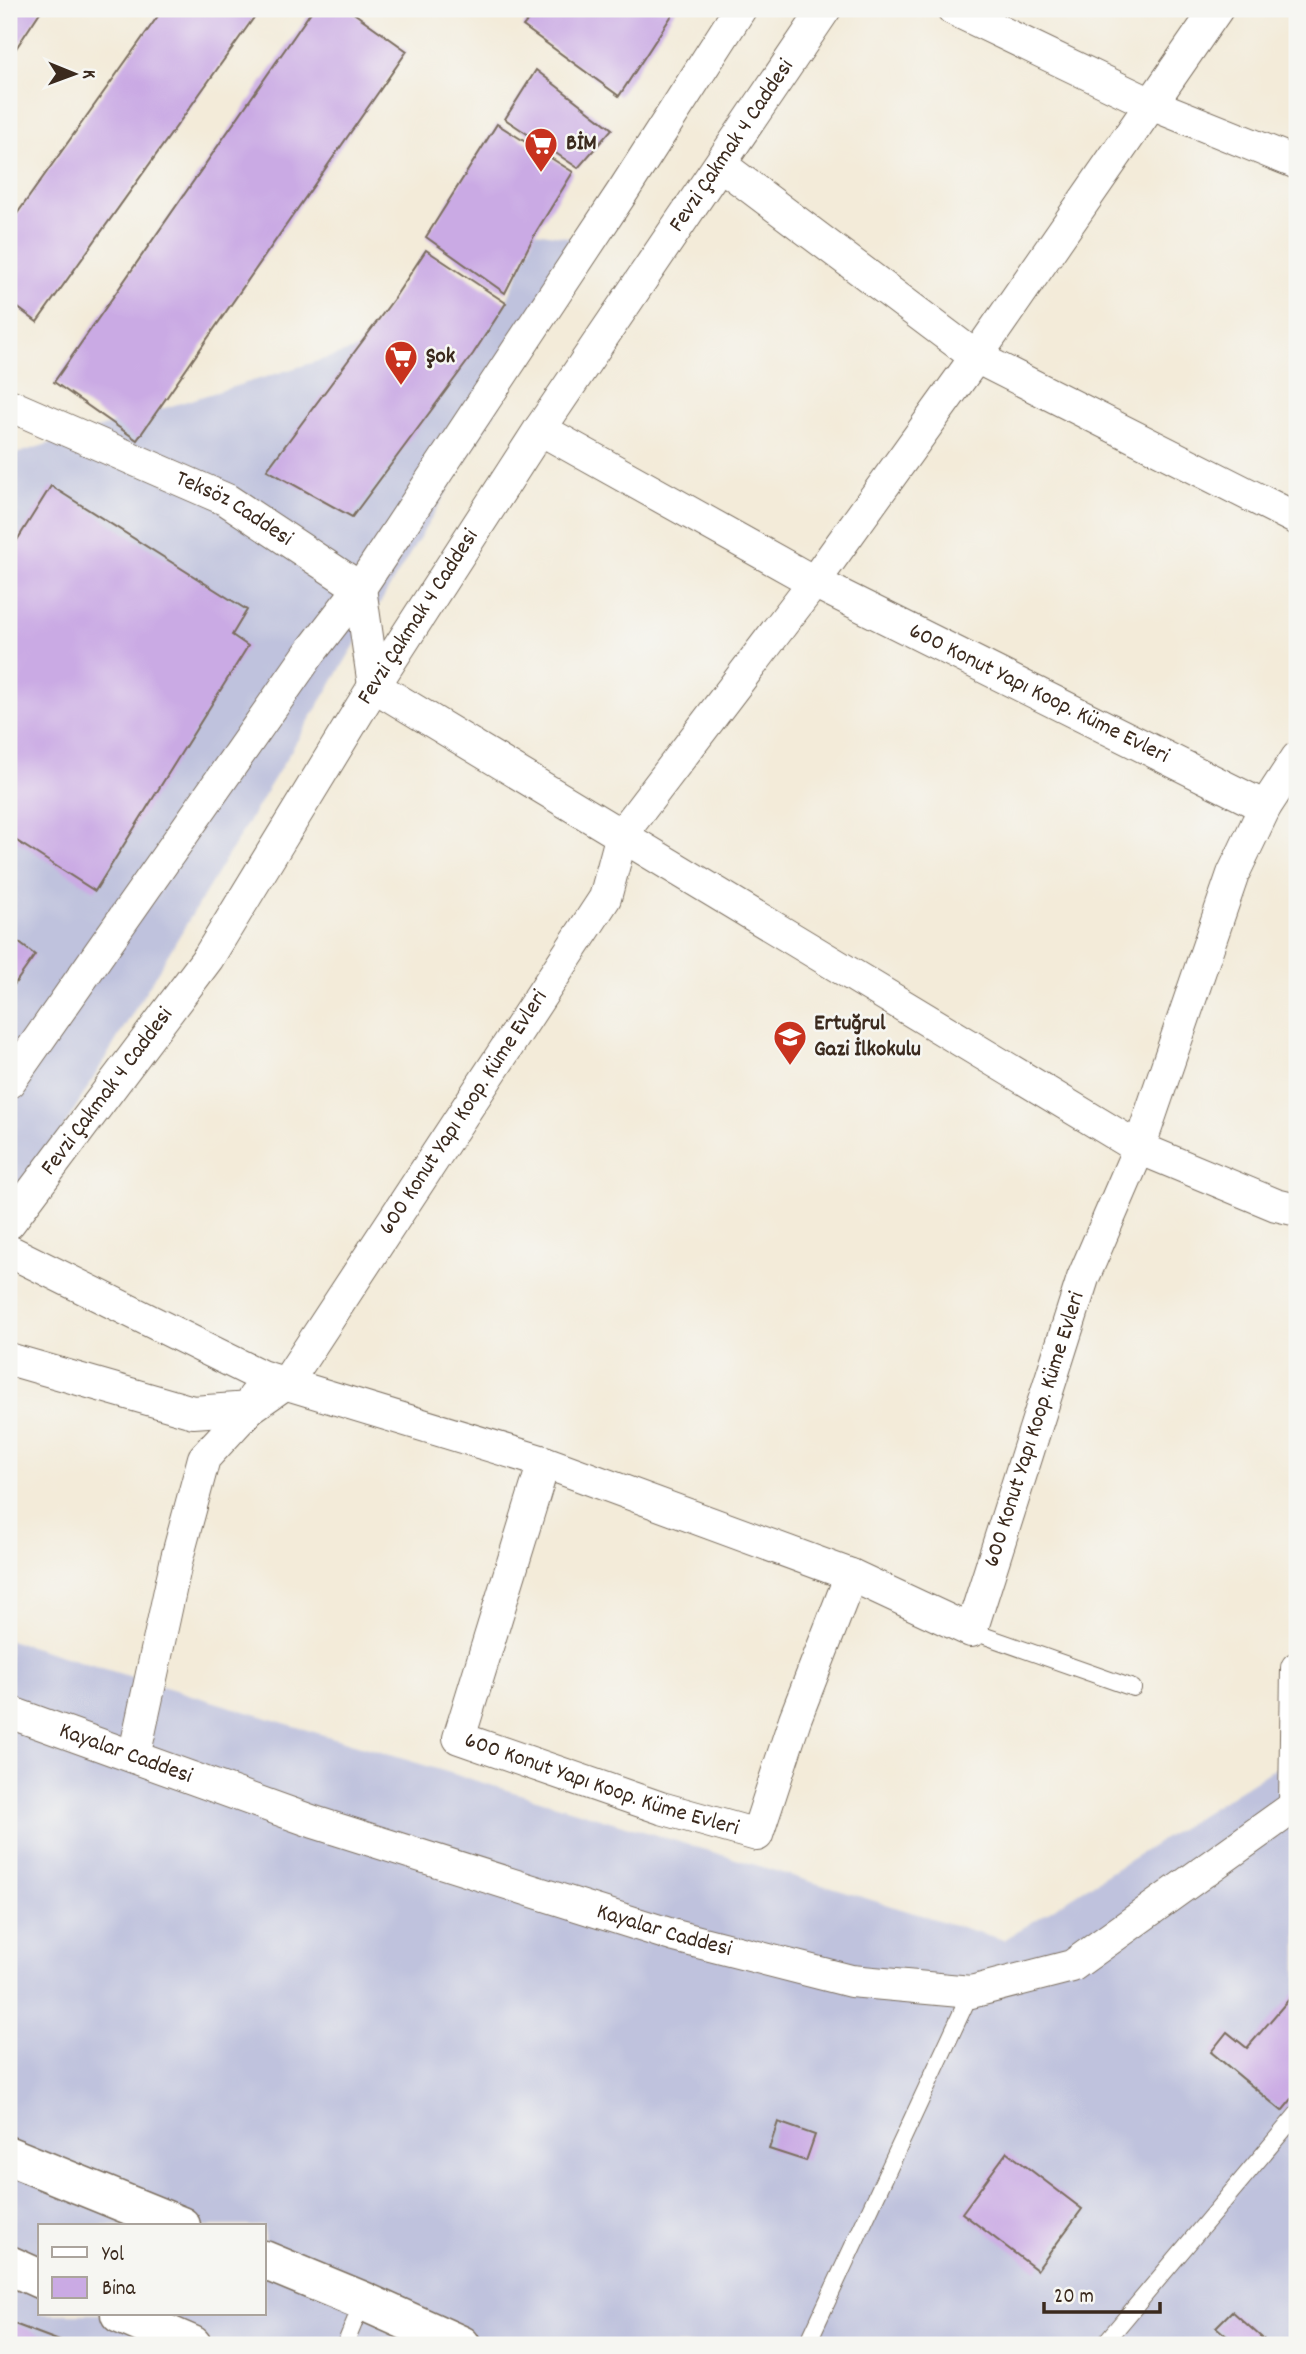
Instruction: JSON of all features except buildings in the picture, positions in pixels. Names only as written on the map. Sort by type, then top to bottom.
[{"type":"street","points":[[9,1082],[301,666],[360,588],[740,9]]},
{"type":"street","name":"Fevzi Çakmak 4 Caddesi","points":[[9,1223],[208,958],[374,686],[540,429],[825,9]]},
{"type":"street","points":[[953,9],[1151,104],[1297,163]]},
{"type":"street","name":"600 Konut Yapı Koop. Küme Evleri","points":[[134,1757],[177,1558],[204,1458],[274,1379],[605,898],[622,834],[814,582],[976,357],[1217,9]]},
{"type":"street","points":[[721,165],[976,357],[1297,519]]},
{"type":"street","name":"Teksöz Caddesi","points":[[9,405],[227,500],[360,588]]},
{"type":"street","name":"600 Konut Yapı Koop. Küme Evleri","points":[[540,429],[814,582],[1265,807]]},
{"type":"street","points":[[360,588],[374,686],[1139,1148],[1276,1205],[1297,1210]]},
{"type":"street","name":"600 Konut Yapı Koop. Küme Evleri","points":[[971,1631],[1083,1279],[1139,1148],[1233,874],[1265,807],[1297,758]]},
{"type":"street","points":[[9,1251],[274,1379],[544,1462],[851,1575],[971,1631]]},
{"type":"street","points":[[9,1359],[193,1412],[250,1408]]},
{"type":"street","name":"600 Konut Yapı Koop. Küme Evleri","points":[[544,1462],[459,1738],[661,1808],[757,1835],[795,1719],[851,1575]]},
{"type":"street","points":[[1296,1807],[1297,1668]]},
{"type":"street","name":"Kayalar Caddesi","points":[[9,1712],[314,1822],[675,1936],[850,1981],[971,1992],[1072,1966],[1296,1807]]},
{"type":"street","points":[[9,2156],[176,2224]]},
{"type":"street","points":[[266,2261],[461,2345]]},
{"type":"street","points":[[9,2265],[38,2278]]},
{"type":"street","points":[[125,2316],[192,2345]]},
{"type":"lane","points":[[971,1631],[1133,1688]]},
{"type":"lane","points":[[807,2345],[971,1992]]},
{"type":"lane","points":[[1103,2345],[1297,2114]]},
{"type":"lane","points":[[345,2345],[363,2301]]},
{"type":"shaded area","points":[[536,232],[598,242],[9,1218],[9,456],[506,303]]},
{"type":"shaded area","points":[[9,1640],[1004,1940],[1297,1754],[1297,2345],[9,2345]]},
{"type":"place","name":"BİM","points":[[541,174]]},
{"type":"place","name":"Şok","points":[[401,387]]},
{"type":"place","name":"Ertuğrul Gazi İlkokulu","points":[[790,1067]]}]
